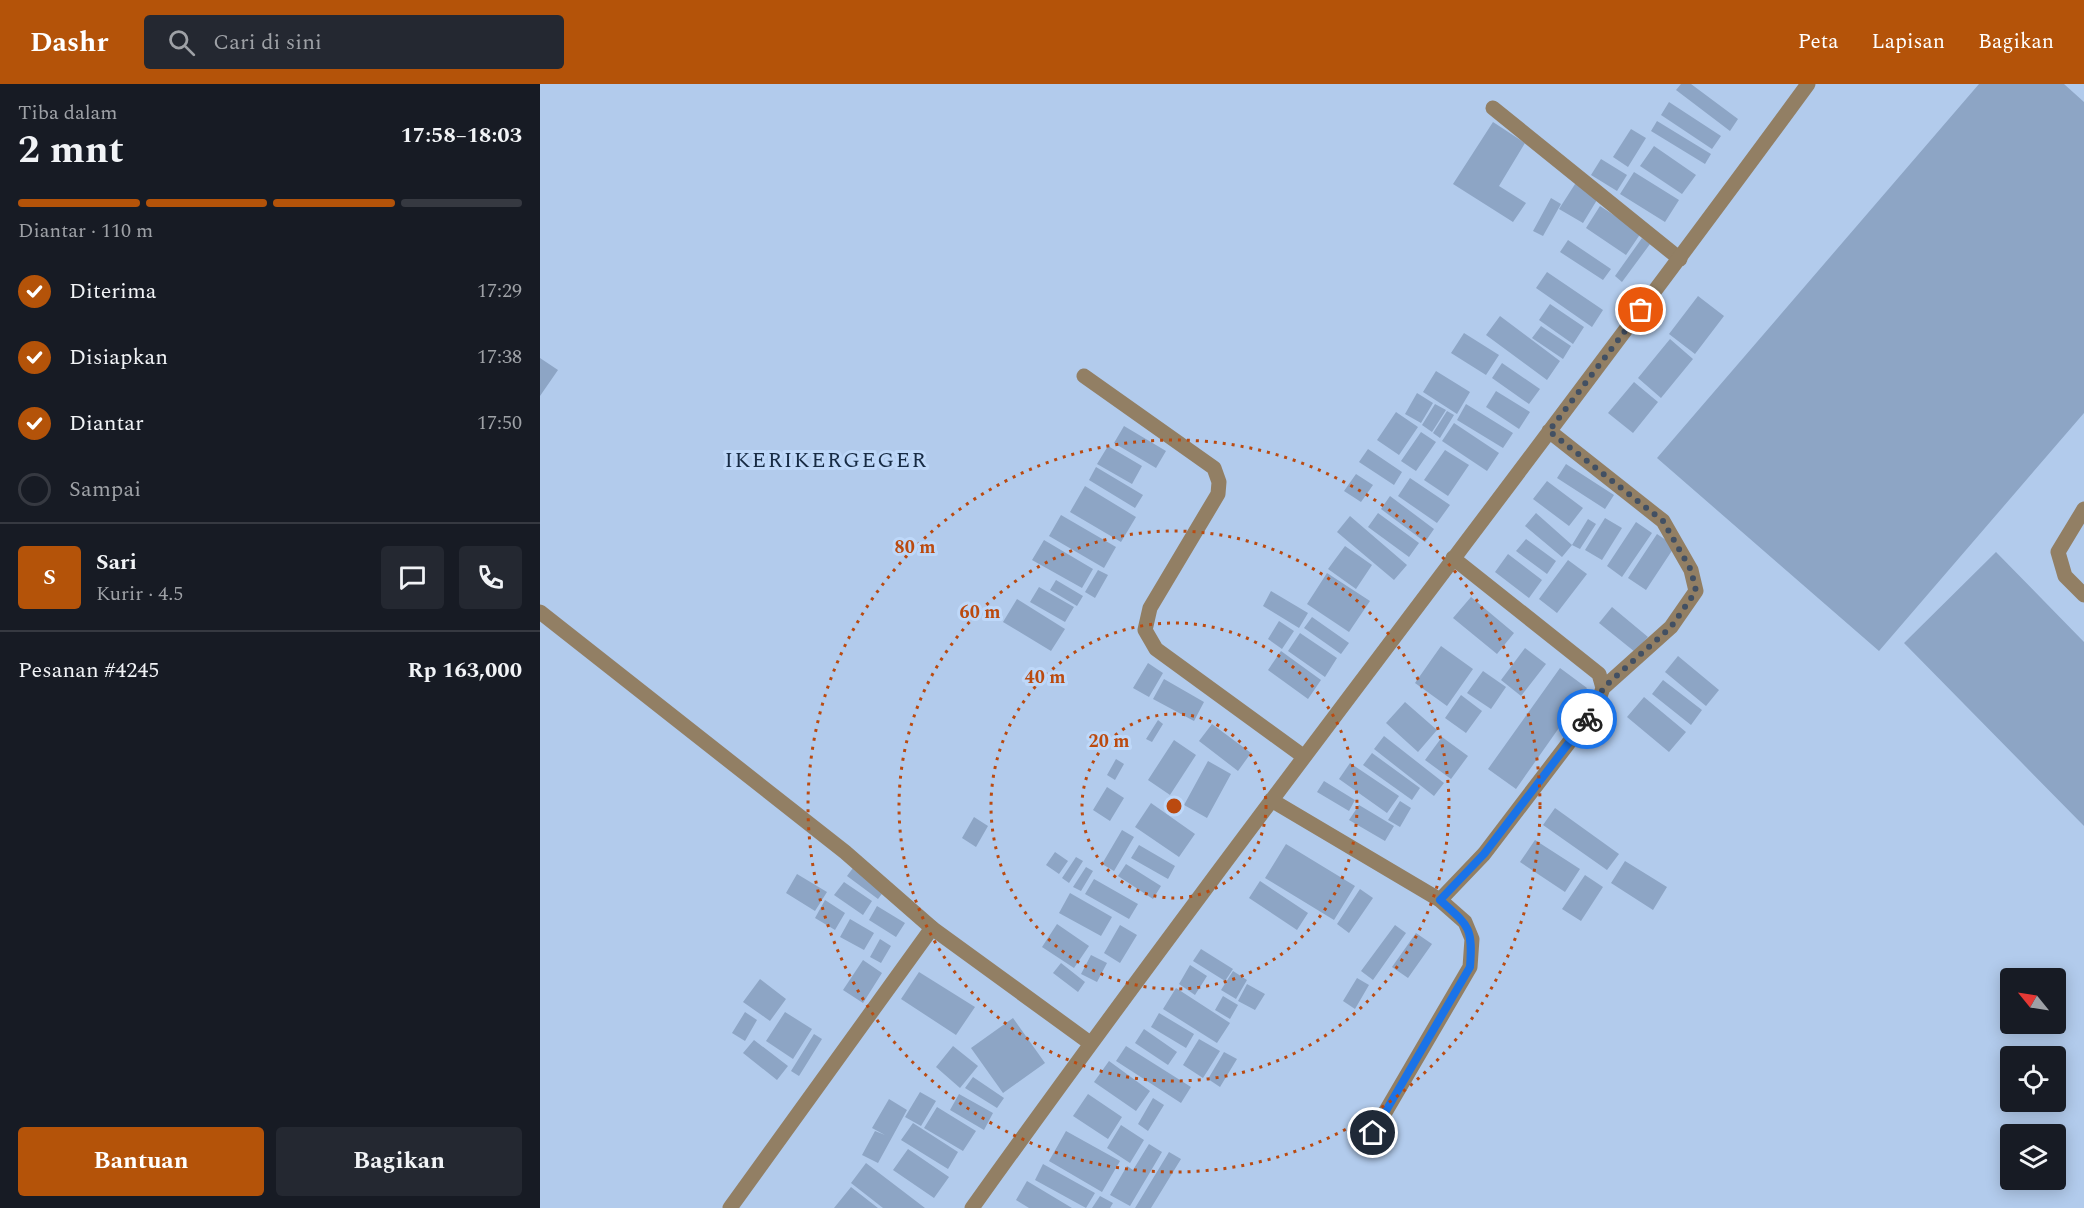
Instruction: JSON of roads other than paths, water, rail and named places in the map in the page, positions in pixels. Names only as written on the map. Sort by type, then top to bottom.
[{"type":"street","points":[[972,1208],[1090,1043],[1303,756],[1680,259],[1808,84]]},
{"type":"street","points":[[1493,108],[1680,259]]},
{"type":"street","points":[[1084,376],[1214,468],[1219,482],[1218,494],[1150,608],[1145,630],[1156,649],[1303,756]]},
{"type":"street","points":[[1440,900],[1484,854],[1525,802],[1596,707],[1603,688],[1671,627],[1696,591],[1691,570],[1663,521],[1549,431]]},
{"type":"street","points":[[2084,509],[2058,552],[2065,576],[2084,595]]},
{"type":"street","points":[[1453,558],[1599,674],[1603,688]]},
{"type":"street","points":[[540,612],[845,852],[932,928],[1090,1043]]},
{"type":"street","points":[[1271,800],[1440,900],[1465,922],[1472,939],[1470,967],[1373,1133]]},
{"type":"street","points":[[730,1208],[932,928]]},
{"type":"district","name":"IKERIKERGEGER","points":[[826,460]]}]
